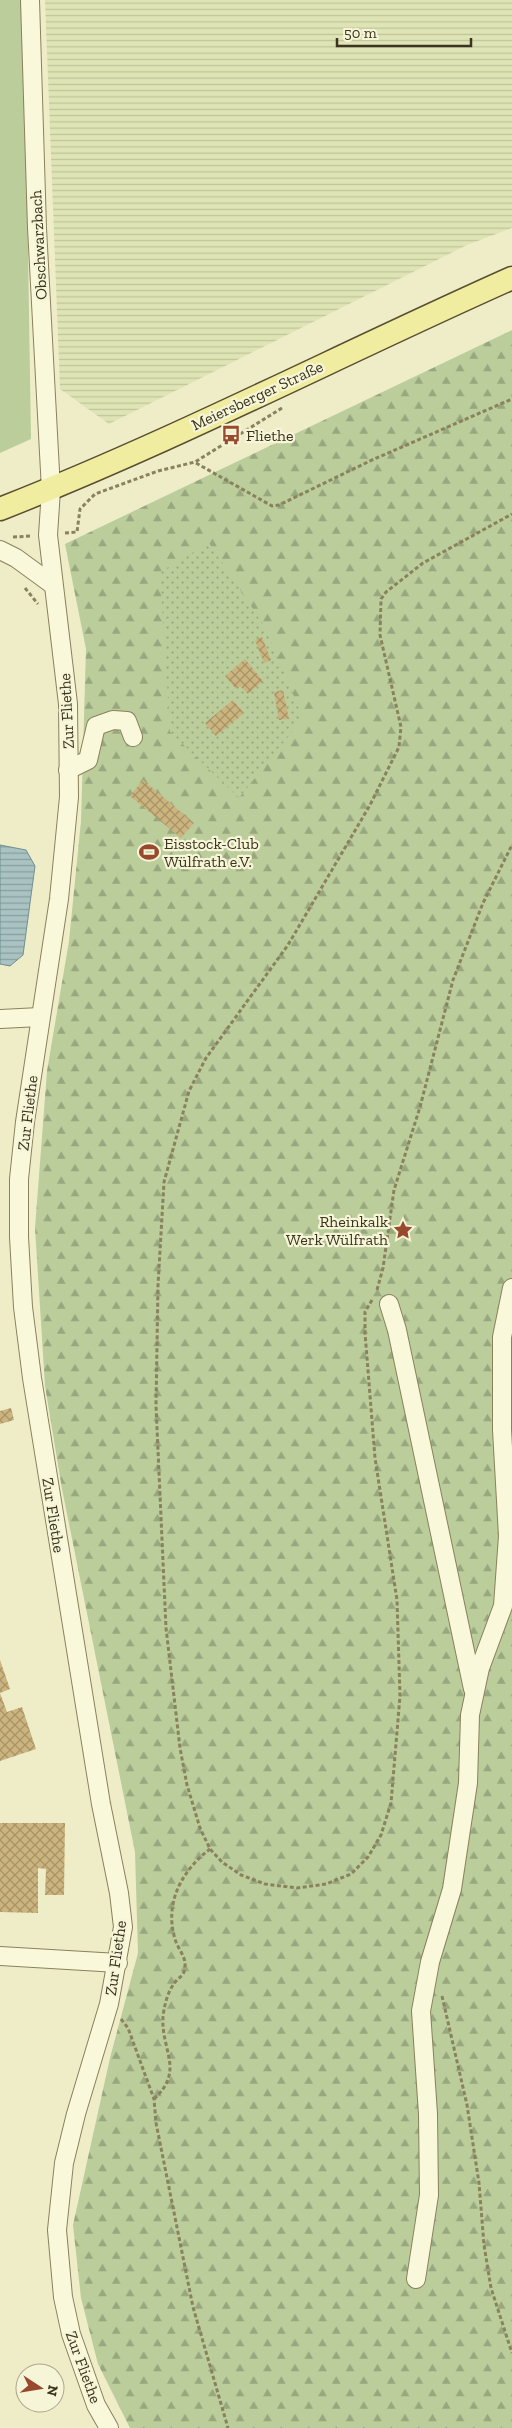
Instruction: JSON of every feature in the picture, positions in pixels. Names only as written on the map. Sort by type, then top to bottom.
[{"type":"main road","name":"Meiersberger Straße","points":[[0,509],[51,490],[512,278]]},
{"type":"street","name":"Obschwarzbach","points":[[30,0],[36,228],[51,490]]},
{"type":"street","name":"Zur Fliethe","points":[[51,490],[48,535],[53,585],[62,638],[68,704],[65,848],[19,1179],[19,1237],[23,1307],[32,1378],[123,1927],[118,1963],[109,2004],[78,2104],[64,2164],[58,2230],[63,2297],[71,2334],[96,2405],[109,2428]]},
{"type":"street","points":[[5,544],[16,558],[53,585]]},
{"type":"street","points":[[68,770],[88,760],[96,726],[113,720],[127,721],[133,737]]},
{"type":"street","points":[[0,1019],[40,1017]]},
{"type":"street","points":[[416,2278],[429,2195],[428,2114],[421,2011],[430,1962],[452,1889],[468,1783],[470,1715],[474,1695],[480,1668],[503,1606],[508,1536],[502,1430],[502,1337],[512,1288]]},
{"type":"street","points":[[389,1304],[397,1330],[474,1695]]},
{"type":"street","points":[[0,1956],[118,1963]]},
{"type":"path","points":[[5,544],[48,535],[77,532],[80,509],[96,494],[158,471],[196,462],[272,506],[279,506],[372,460],[512,399]]},
{"type":"path","points":[[512,514],[423,563],[386,592],[381,599],[380,635],[401,727],[399,747],[370,805],[288,945],[206,1058],[189,1091],[164,1182],[158,1285],[156,1406],[166,1628],[180,1748],[185,1776],[200,1828],[210,1849],[222,1862],[241,1875],[265,1884],[297,1888],[326,1884],[351,1874],[368,1857],[382,1835],[391,1803],[400,1696],[397,1600],[372,1418],[365,1312],[379,1287],[394,1190],[420,1107],[453,980],[483,903],[512,844]]},
{"type":"path","points":[[154,2099],[166,2088],[171,2065],[163,2018],[167,1998],[173,1983],[183,1975],[185,1968],[185,1960],[176,1941],[172,1905],[180,1882],[194,1861],[210,1849]]},
{"type":"path","points":[[441,1992],[467,2105],[479,2183],[484,2245],[492,2288],[512,2353]]},
{"type":"path","points":[[109,2004],[128,2028],[154,2099],[156,2123],[193,2307],[228,2428]]},
{"type":"green space","points":[[0,0],[24,0],[31,439],[0,453]]},
{"type":"green space","points":[[45,0],[512,0],[512,228],[467,245],[109,424],[60,389]]},
{"type":"green space","points":[[512,330],[512,2428],[130,2428],[98,2364],[81,2298],[73,2225],[110,2058],[138,1953],[135,1852],[62,1489],[45,1386],[35,1228],[47,1071],[69,941],[81,821],[86,649],[65,544]]},
{"type":"green space","points":[[209,543],[265,627],[303,718],[239,798],[170,732],[160,572]]},
{"type":"water","points":[[0,845],[26,850],[35,866],[23,955],[10,966],[0,964]]},
{"type":"building","points":[[262,637],[271,660],[264,663],[255,640]]},
{"type":"building","points":[[245,659],[263,681],[248,694],[240,686],[236,689],[225,676]]},
{"type":"building","points":[[283,690],[289,719],[279,720],[274,692]]},
{"type":"building","points":[[233,700],[244,713],[216,736],[205,723]]},
{"type":"building","points":[[143,780],[194,823],[181,838],[130,796]]},
{"type":"building","points":[[11,1408],[14,1420],[0,1424],[0,1411]]},
{"type":"building","points":[[0,1660],[10,1689],[0,1693]]},
{"type":"building","points":[[0,1693],[7,1712],[22,1707],[36,1749],[0,1761]]},
{"type":"building","points":[[0,1823],[65,1823],[64,1895],[45,1895],[46,1869],[38,1868],[38,1913],[0,1912]]},
{"type":"place","name":"Fliethe","points":[[231,435]]},
{"type":"place","name":"Eisstock-Club Wülfrath e.V.","points":[[149,852]]},
{"type":"place","name":"Rheinkalk Werk Wülfrath","points":[[403,1230]]}]
